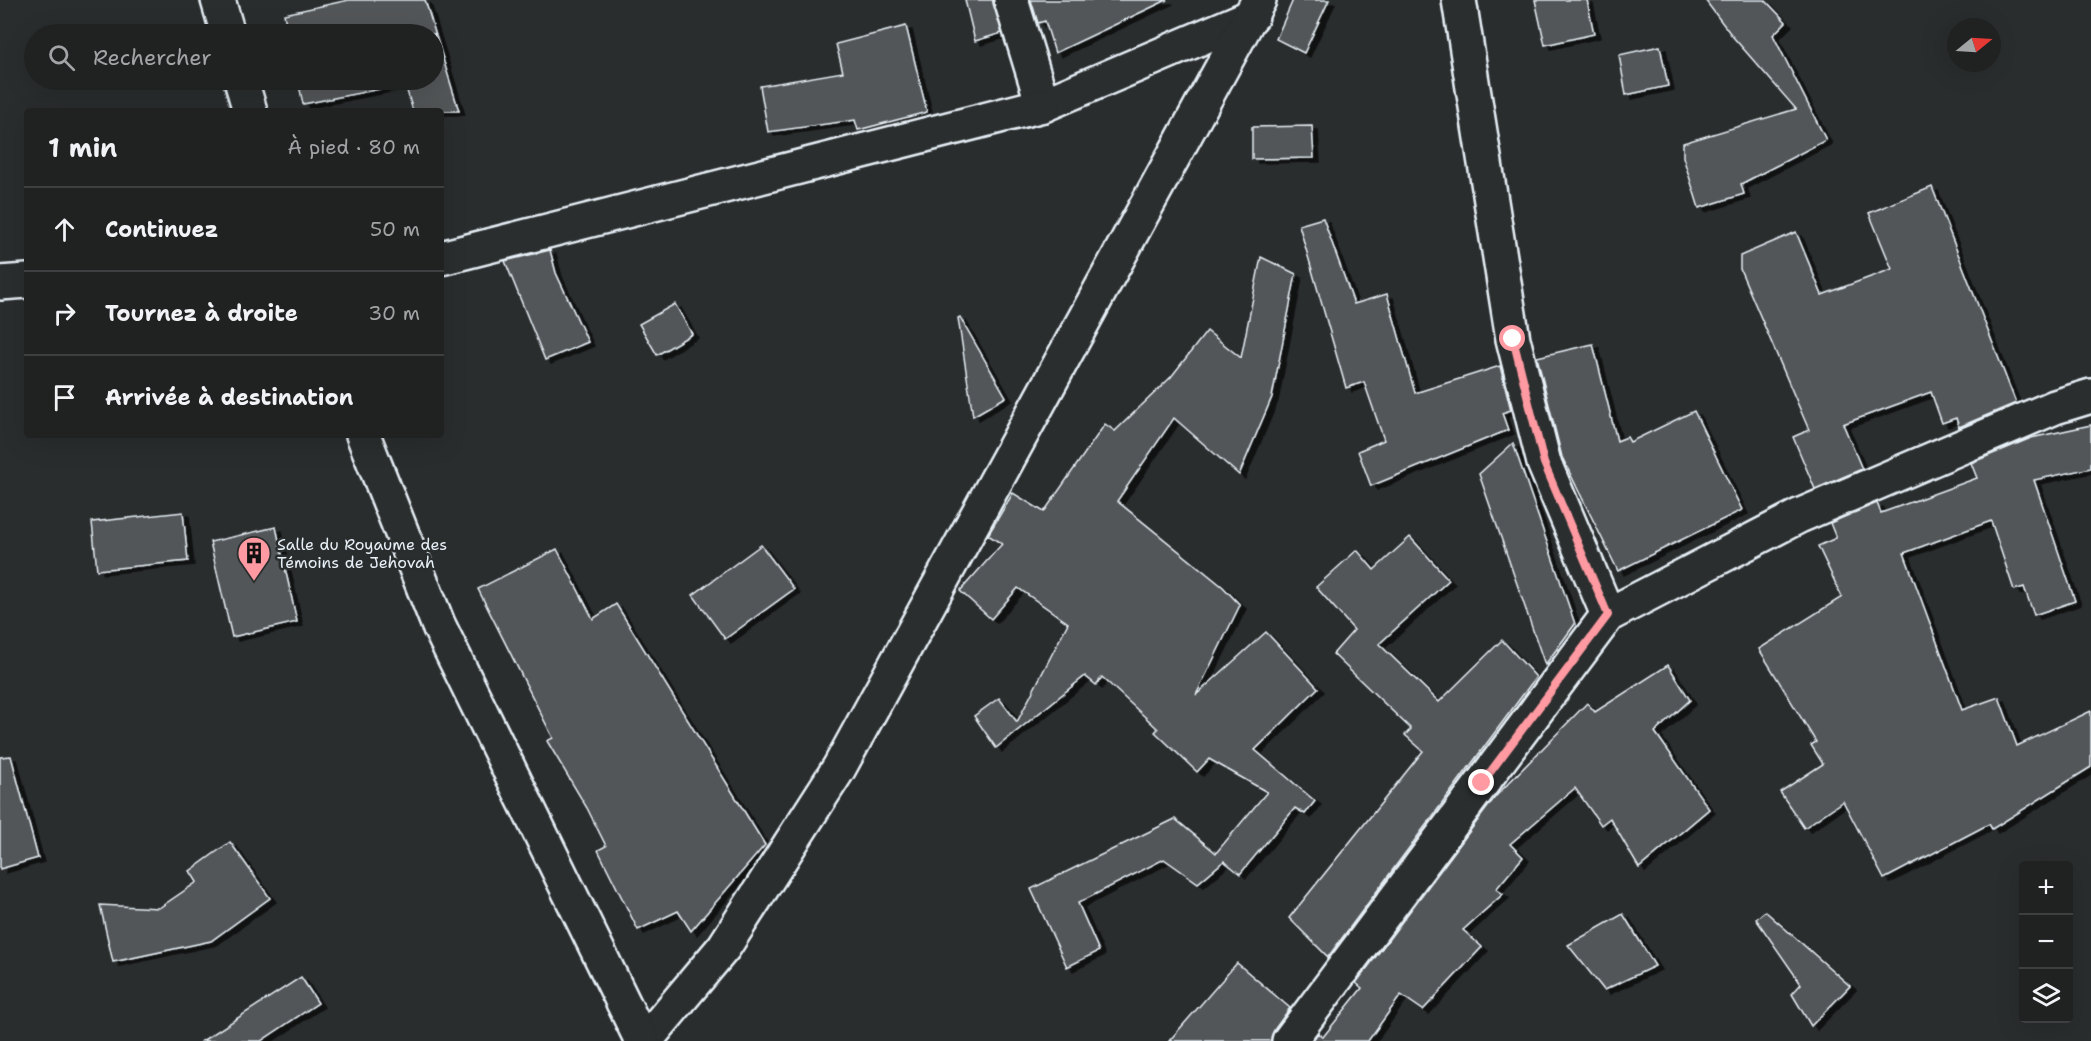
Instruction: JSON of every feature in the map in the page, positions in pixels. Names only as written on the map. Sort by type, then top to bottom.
[{"type":"main road","points":[[218,0],[225,24]]},
{"type":"main road","points":[[1011,0],[1043,105]]},
{"type":"main road","points":[[1459,0],[1513,339],[1544,463],[1608,615]]},
{"type":"main road","points":[[444,257],[1043,105],[1256,8]]},
{"type":"main road","points":[[364,438],[438,624],[644,1041],[724,947],[839,768],[1256,8]]},
{"type":"main road","points":[[244,90],[249,108]]},
{"type":"main road","points":[[0,283],[24,281]]},
{"type":"main road","points":[[1289,1041],[1608,615],[1800,516],[2055,407],[2091,396]]},
{"type":"building","points":[[349,0],[425,0],[432,24],[286,24],[284,14]]},
{"type":"building","points":[[965,0],[993,0],[1002,33],[975,41]]},
{"type":"building","points":[[1031,0],[1167,0],[1055,53],[1045,21],[1038,23]]},
{"type":"building","points":[[1293,0],[1329,0],[1304,53],[1276,39]]},
{"type":"building","points":[[1535,0],[1587,0],[1594,34],[1545,45]]},
{"type":"building","points":[[1705,0],[1765,0],[1786,22],[1773,35],[1826,140],[1741,184],[1744,194],[1699,208],[1683,157],[1683,143],[1796,109],[1733,37]]},
{"type":"building","points":[[906,26],[927,112],[858,130],[855,120],[768,132],[760,86],[843,72],[836,44]]},
{"type":"building","points":[[1660,46],[1668,86],[1626,95],[1619,55]]},
{"type":"building","points":[[444,62],[459,111],[444,111],[444,108],[412,108],[407,90],[444,90]]},
{"type":"building","points":[[300,90],[374,90],[303,104]]},
{"type":"building","points":[[1312,126],[1314,158],[1252,159],[1252,127]]},
{"type":"building","points":[[1932,187],[2016,403],[1959,427],[1956,418],[1942,423],[1931,392],[1843,424],[1862,469],[1815,489],[1793,437],[1809,430],[1740,269],[1740,256],[1796,232],[1822,295],[1892,269],[1869,213]]},
{"type":"building","points":[[1323,218],[1354,304],[1387,294],[1415,393],[1500,366],[1511,410],[1502,413],[1508,430],[1371,486],[1358,451],[1384,440],[1364,382],[1346,388],[1299,225]]},
{"type":"building","points":[[550,250],[556,273],[588,342],[545,360],[505,261]]},
{"type":"building","points":[[1261,257],[1296,274],[1272,397],[1239,475],[1174,418],[1117,501],[1223,587],[1240,605],[1196,695],[1266,632],[1318,688],[1255,750],[1315,801],[1305,814],[1295,808],[1240,874],[1224,861],[1198,883],[1164,859],[1078,903],[1099,951],[1067,967],[1031,889],[1175,819],[1216,853],[1267,792],[1209,759],[1197,772],[1155,732],[1158,729],[1102,677],[1096,685],[1085,676],[996,748],[974,716],[999,698],[1017,722],[1068,623],[1018,588],[991,619],[960,591],[1002,544],[988,535],[1013,493],[1044,512],[1105,424],[1115,431],[1171,377],[1207,331],[1241,358]]},
{"type":"building","points":[[675,304],[692,334],[657,355],[639,324]]},
{"type":"building","points":[[960,317],[1006,397],[973,416],[958,318]]},
{"type":"building","points":[[1593,344],[1617,441],[1627,437],[1630,442],[1694,411],[1742,510],[1618,571],[1562,457],[1537,357]]},
{"type":"building","points":[[2091,425],[2091,468],[2034,480],[2075,601],[2034,615],[2024,587],[2014,590],[1991,521],[1904,553],[1962,710],[1999,697],[2017,746],[2091,711],[2091,767],[1992,829],[1989,824],[1884,879],[1843,801],[1804,828],[1780,792],[1823,764],[1811,745],[1816,742],[1759,649],[1842,597],[1818,546],[1836,538],[1830,523],[1877,503],[1881,513],[1977,478],[1971,463],[2031,438]]},
{"type":"building","points":[[1513,443],[1575,624],[1545,665],[1479,474]]},
{"type":"building","points":[[183,512],[188,561],[97,570],[92,522]]},
{"type":"building","name":"Salle du Royaume des Témoins de Jehovah","points":[[276,527],[297,622],[232,637],[210,542]]},
{"type":"building","points":[[1410,537],[1449,580],[1379,644],[1439,702],[1502,640],[1536,677],[1328,957],[1289,918],[1423,751],[1405,735],[1411,729],[1333,654],[1354,630],[1316,587],[1357,550],[1374,570]]},
{"type":"building","points":[[761,545],[794,589],[725,639],[693,595]]},
{"type":"building","points":[[557,549],[593,619],[616,604],[765,845],[691,931],[678,911],[638,930],[598,850],[606,846],[587,808],[547,741],[553,738],[478,589]]},
{"type":"building","points":[[1668,665],[1690,700],[1655,732],[1709,809],[1639,868],[1610,818],[1601,825],[1575,788],[1510,844],[1523,857],[1496,889],[1503,894],[1463,930],[1482,947],[1423,1010],[1401,995],[1368,1041],[1312,1041],[1318,1033],[1323,1037],[1362,988],[1356,983],[1496,796],[1587,703],[1595,712]]},
{"type":"building","points":[[11,756],[38,858],[0,869],[0,757]]},
{"type":"building","points":[[230,842],[270,898],[211,941],[113,962],[100,905],[159,908],[197,882],[190,871]]},
{"type":"building","points":[[1765,911],[1850,986],[1811,1026],[1792,994],[1801,984],[1756,919]]},
{"type":"building","points":[[1623,914],[1655,966],[1604,990],[1568,945]]},
{"type":"building","points":[[1237,963],[1290,1008],[1274,1030],[1271,1041],[1169,1041]]},
{"type":"building","points":[[301,977],[318,1003],[261,1041],[202,1041]]},
{"type":"place","name":"Salle du Royaume des Témoins de Jehovah","points":[[254,582]]},
{"type":"route","points":[[1482,783],[1608,615],[1544,463],[1513,339]]}]
